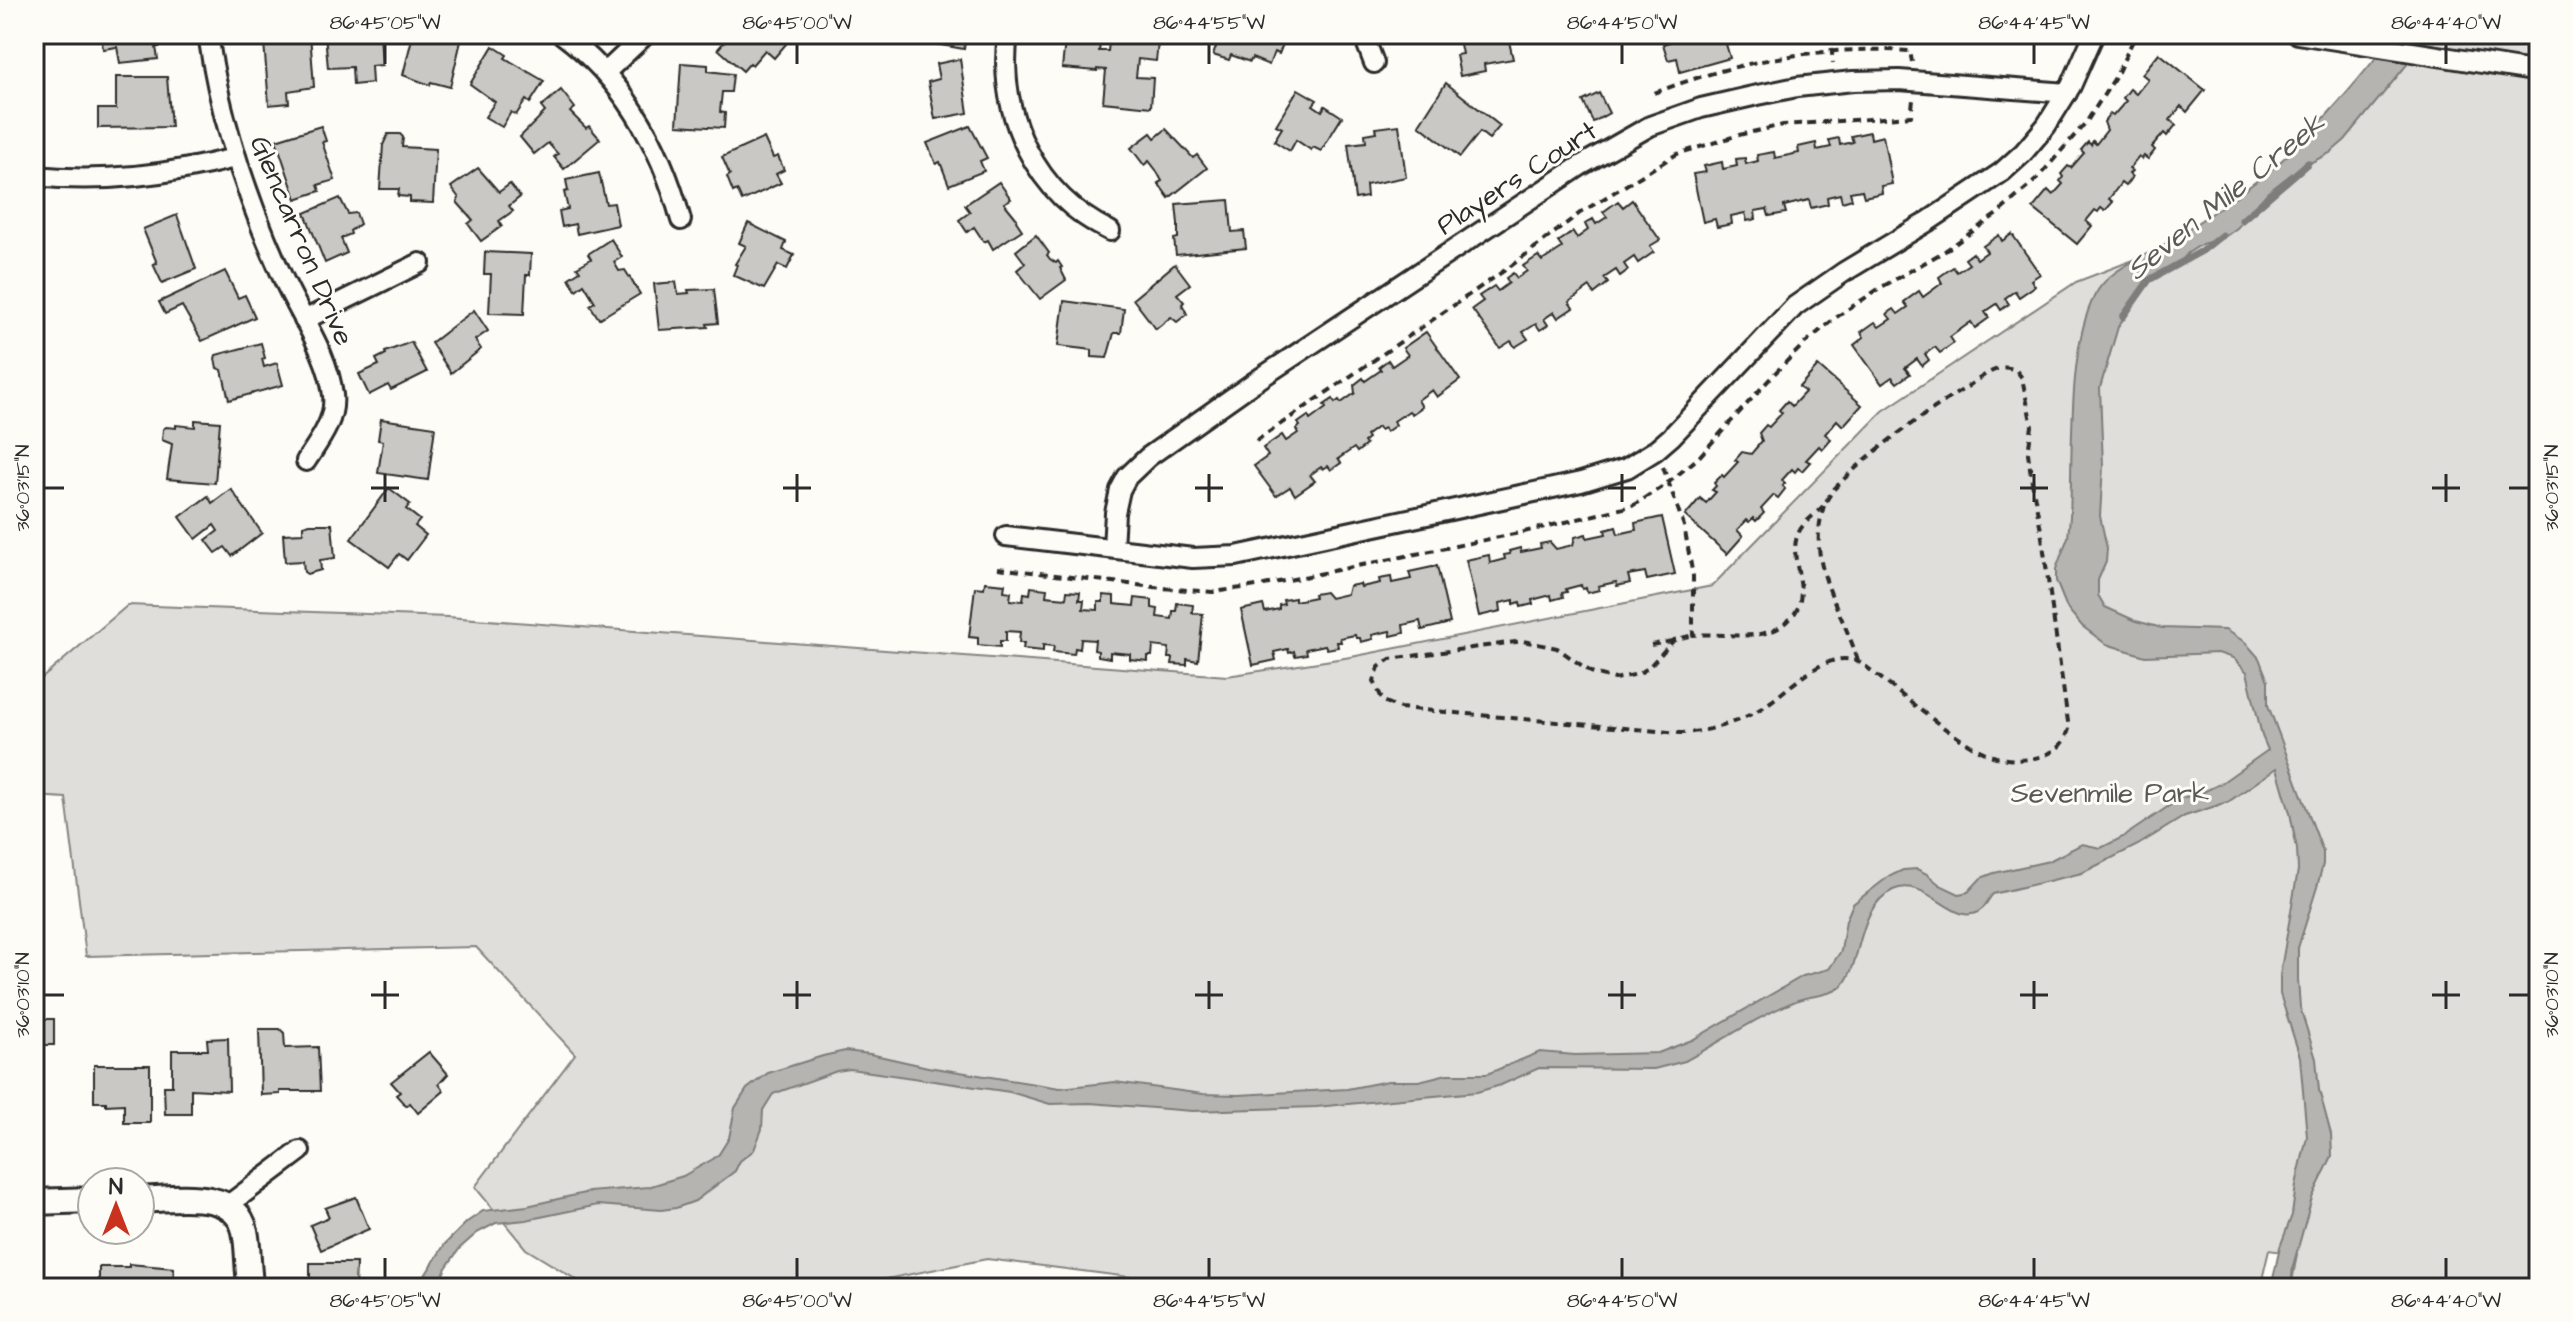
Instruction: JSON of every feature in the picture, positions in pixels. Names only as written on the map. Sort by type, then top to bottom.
[{"type":"street","name":"Glencarron Drive","points":[[208,34],[221,107],[235,158],[270,248],[327,369],[334,404],[327,427],[306,461]]},
{"type":"street","points":[[562,34],[606,72],[629,102],[651,140],[672,189],[681,220]]},
{"type":"street","points":[[606,72],[646,34]]},
{"type":"street","points":[[1008,34],[1006,66],[1009,95],[1027,150],[1065,202],[1086,219],[1110,231]]},
{"type":"street","points":[[1363,34],[1374,63]]},
{"type":"street","points":[[1006,536],[1212,559],[1257,553],[1581,482],[1627,468],[1656,450],[1795,306],[2002,172],[2023,153],[2067,93],[2094,34]]},
{"type":"street","points":[[2298,34],[2539,72]]},
{"type":"street","name":"Players Court","points":[[1113,548],[1120,490],[1127,477],[1148,457],[1253,383],[1580,166],[1650,126],[1701,108],[1797,87],[1835,83],[1899,80],[2067,93]]},
{"type":"street","points":[[34,176],[79,180],[143,177],[235,158]]},
{"type":"street","points":[[304,320],[420,263]]},
{"type":"street","points":[[229,1207],[300,1151]]},
{"type":"street","points":[[156,1200],[201,1199],[229,1207],[246,1233],[251,1288]]},
{"type":"street","points":[[34,1202],[76,1201]]},
{"type":"path","points":[[1830,34],[1835,83]]},
{"type":"path","points":[[998,568],[1213,592],[1264,585],[1524,532],[1632,506],[1668,483],[1698,458],[1804,344],[1835,318],[1945,251],[1997,214],[2037,179],[2087,121],[2116,76],[2136,34]]},
{"type":"path","points":[[1654,93],[1708,72],[1832,49],[1910,51],[1914,68]]},
{"type":"path","points":[[1256,441],[1511,266],[1580,213],[1677,154],[1783,125],[1911,116],[1912,100]]},
{"type":"path","points":[[1651,645],[1693,635],[1764,633],[1783,626],[1791,618],[1801,590],[1796,538],[1833,490],[1935,407],[1997,369],[2013,368],[2020,373],[2032,426],[2028,453],[2068,713],[2066,739],[2054,751],[2035,759],[1990,755],[1948,730],[1858,662],[1841,660],[1808,671],[1776,699],[1746,717],[1706,731],[1680,733],[1400,708],[1383,701],[1374,681],[1379,667],[1390,659],[1514,641],[1550,645],[1597,675],[1609,679],[1620,678],[1643,671],[1674,640]]},
{"type":"path","points":[[1656,450],[1684,526],[1693,576],[1693,635]]},
{"type":"path","points":[[1824,504],[1818,526],[1818,551],[1831,596],[1858,662]]},
{"type":"green space","name":"Sevenmile Park","points":[[2413,34],[2539,34],[2539,1288],[2291,1288],[2297,1254],[2269,1250],[2260,1288],[1185,1288],[1161,1281],[987,1259],[841,1288],[590,1288],[526,1249],[475,1187],[575,1054],[476,947],[86,956],[66,798],[34,796],[34,685],[128,605],[448,617],[1227,676],[1351,657],[1712,586],[1883,411],[2076,282],[2199,235],[2345,119]]},
{"type":"shaded area","points":[[2395,34],[2432,34],[2345,140],[2330,153],[2298,169],[2267,193],[2237,228],[2223,238],[2202,244],[2188,253],[2176,267],[2159,273],[2145,285],[2118,327],[2100,388],[2103,466],[2100,516],[2107,548],[2106,562],[2098,580],[2098,595],[2105,607],[2136,621],[2162,628],[2225,630],[2245,642],[2259,658],[2268,681],[2268,705],[2323,852],[2323,864],[2298,948],[2298,980],[2300,1007],[2316,1059],[2319,1090],[2331,1134],[2332,1156],[2312,1198],[2293,1266],[2291,1288],[2271,1288],[2280,1247],[2292,1215],[2307,1137],[2300,1057],[2280,994],[2280,975],[2298,870],[2290,813],[2277,768],[2228,802],[2185,816],[2138,845],[2082,873],[1993,894],[1982,909],[1972,914],[1951,909],[1918,889],[1906,887],[1893,890],[1872,909],[1854,963],[1839,989],[1783,1006],[1685,1061],[1654,1069],[1539,1068],[1477,1092],[1316,1107],[1192,1111],[1090,1103],[1050,1104],[1010,1092],[850,1069],[837,1071],[773,1094],[763,1110],[762,1129],[754,1150],[740,1161],[735,1171],[695,1201],[661,1210],[598,1205],[496,1223],[477,1233],[460,1248],[437,1288],[417,1288],[445,1244],[483,1211],[527,1206],[589,1192],[648,1187],[683,1176],[713,1159],[729,1138],[735,1108],[747,1089],[768,1073],[823,1056],[845,1051],[870,1054],[928,1067],[1060,1088],[1115,1082],[1203,1094],[1238,1095],[1347,1089],[1388,1081],[1419,1081],[1447,1074],[1487,1074],[1540,1052],[1575,1055],[1658,1053],[1692,1040],[1803,976],[1829,969],[1841,951],[1846,920],[1853,904],[1888,877],[1903,870],[1917,869],[1959,894],[1968,892],[1981,878],[1994,873],[2049,861],[2082,844],[2101,848],[2181,798],[2220,784],[2268,750],[2247,672],[2233,658],[2218,653],[2145,656],[2106,644],[2082,626],[2067,608],[2056,581],[2056,569],[2068,537],[2073,403],[2086,317],[2095,295],[2109,278],[2211,213],[2281,161],[2355,84]]},
{"type":"building","points":[[101,34],[155,34],[159,47],[156,47],[158,59],[120,63],[117,47],[103,49]]},
{"type":"building","points":[[286,34],[310,34],[314,87],[288,91],[289,103],[269,105],[264,42],[287,43]]},
{"type":"building","points":[[325,34],[380,34],[382,65],[371,66],[372,83],[353,85],[352,67],[328,68]]},
{"type":"building","points":[[413,34],[442,34],[461,41],[450,87],[431,82],[430,85],[403,75]]},
{"type":"building","points":[[731,34],[776,34],[786,44],[774,58],[765,50],[743,71],[718,49]]},
{"type":"building","points":[[930,34],[966,34],[964,49],[929,43]]},
{"type":"building","points":[[1110,34],[1159,34],[1156,61],[1138,59],[1136,77],[1153,78],[1151,107],[1103,102],[1106,70],[1062,68],[1065,41],[1100,44],[1099,51],[1108,51]]},
{"type":"building","points":[[1221,34],[1287,34],[1279,54],[1274,52],[1269,65],[1252,58],[1250,62],[1231,55],[1229,60],[1213,55]]},
{"type":"building","points":[[1458,34],[1500,34],[1501,39],[1508,37],[1513,59],[1484,64],[1485,71],[1460,76],[1456,55],[1462,54]]},
{"type":"building","points":[[1670,34],[1731,34],[1733,42],[1726,44],[1730,58],[1680,72],[1677,58],[1668,60],[1663,44],[1672,41]]},
{"type":"building","points":[[493,46],[507,55],[505,58],[544,81],[530,103],[526,100],[516,115],[511,112],[502,127],[485,117],[495,102],[470,84]]},
{"type":"building","points":[[2159,53],[2205,90],[2187,112],[2181,106],[2170,120],[2176,125],[2152,147],[2155,150],[2148,159],[2139,157],[2129,169],[2132,177],[2125,186],[2121,183],[2109,199],[2113,202],[2105,211],[2101,208],[2098,212],[2095,210],[2086,221],[2092,226],[2077,244],[2033,208],[2048,190],[2053,195],[2063,184],[2061,174],[2084,153],[2081,150],[2088,142],[2096,144],[2107,130],[2104,122],[2126,101],[2123,98],[2130,89],[2136,94],[2148,79],[2142,74]]},
{"type":"building","points":[[960,59],[968,113],[935,119],[928,82],[939,79],[936,64]]},
{"type":"building","points":[[681,63],[708,65],[708,71],[733,74],[731,92],[722,92],[720,112],[725,113],[724,128],[677,125]]},
{"type":"building","points":[[116,77],[167,77],[171,127],[98,128],[98,109],[116,109]]},
{"type":"building","points":[[1446,83],[1500,126],[1489,139],[1480,132],[1460,157],[1419,125]]},
{"type":"building","points":[[1298,89],[1317,100],[1313,105],[1322,111],[1325,106],[1342,117],[1321,151],[1313,147],[1311,150],[1296,140],[1290,151],[1274,141],[1282,128],[1276,125]]},
{"type":"building","points":[[561,90],[575,108],[570,112],[600,139],[564,169],[554,157],[558,154],[548,143],[534,154],[520,137],[545,112],[541,107]]},
{"type":"building","points":[[1599,93],[1609,113],[1593,122],[1583,101]]},
{"type":"building","points":[[1399,125],[1406,177],[1366,185],[1367,197],[1355,199],[1348,144],[1366,142],[1365,134],[1377,132],[1376,128]]},
{"type":"building","points":[[321,126],[326,141],[322,142],[335,180],[318,185],[320,191],[296,199],[276,140]]},
{"type":"building","points":[[970,126],[987,158],[980,161],[984,171],[949,185],[940,162],[936,164],[927,143]]},
{"type":"building","points":[[1166,129],[1193,158],[1197,155],[1207,168],[1169,198],[1158,183],[1162,181],[1156,170],[1149,161],[1144,165],[1131,148],[1151,133],[1155,138]]},
{"type":"building","points":[[1870,132],[1871,139],[1883,136],[1892,184],[1881,186],[1882,193],[1864,197],[1862,190],[1850,192],[1852,199],[1842,202],[1840,194],[1827,197],[1828,204],[1811,208],[1809,200],[1784,206],[1786,213],[1769,216],[1767,209],[1755,211],[1756,219],[1747,221],[1745,213],[1731,216],[1732,224],[1717,227],[1715,219],[1703,222],[1693,174],[1706,172],[1704,166],[1722,162],[1723,169],[1737,166],[1736,159],[1745,158],[1746,164],[1758,161],[1757,155],[1774,152],[1775,158],[1799,153],[1798,147],[1816,143],[1817,150],[1831,147],[1829,140],[1839,138],[1840,145],[1853,142],[1851,136]]},
{"type":"building","points":[[388,134],[400,134],[403,137],[402,147],[436,149],[433,203],[410,202],[410,197],[398,196],[399,189],[380,189],[383,145]]},
{"type":"building","points":[[764,138],[773,158],[778,156],[784,170],[776,174],[781,183],[742,201],[737,190],[733,192],[722,157]]},
{"type":"building","points":[[478,168],[499,192],[510,184],[520,197],[509,206],[513,211],[499,221],[502,226],[481,241],[468,224],[473,220],[457,202],[459,198],[451,187]]},
{"type":"building","points":[[599,173],[606,204],[614,203],[618,225],[577,234],[575,224],[562,227],[559,211],[568,209],[564,192],[568,191],[566,180]]},
{"type":"building","points":[[999,182],[1011,199],[1004,203],[1022,230],[993,249],[974,227],[967,232],[959,220],[970,212],[965,205]]},
{"type":"building","points":[[340,198],[348,214],[356,213],[360,224],[350,231],[351,234],[341,238],[347,253],[325,263],[305,213]]},
{"type":"building","points":[[1229,200],[1232,232],[1244,231],[1246,248],[1176,255],[1176,204]]},
{"type":"building","points":[[1632,200],[1660,240],[1650,246],[1654,252],[1638,263],[1634,257],[1624,264],[1628,270],[1620,276],[1616,270],[1604,278],[1608,283],[1594,294],[1590,287],[1569,302],[1573,308],[1558,318],[1554,312],[1544,319],[1548,325],[1540,330],[1536,324],[1523,332],[1528,339],[1515,347],[1511,341],[1500,348],[1472,309],[1483,301],[1479,296],[1494,286],[1498,291],[1509,283],[1506,278],[1513,273],[1517,278],[1527,271],[1523,266],[1538,256],[1542,261],[1562,248],[1558,242],[1573,232],[1577,238],[1588,230],[1585,224],[1593,219],[1596,224],[1607,217],[1603,212],[1618,201],[1623,207]]},
{"type":"building","points":[[177,215],[196,269],[162,283],[143,229]]},
{"type":"building","points":[[748,223],[786,242],[783,250],[794,255],[787,269],[778,265],[764,289],[733,275],[735,264],[746,246],[739,243]]},
{"type":"building","points":[[2012,234],[2040,274],[2031,280],[2035,286],[2019,297],[2015,291],[2005,298],[2009,304],[2001,310],[1997,304],[1985,312],[1989,318],[1975,328],[1971,322],[1950,337],[1954,343],[1940,353],[1935,347],[1925,354],[1929,360],[1922,366],[1917,359],[1905,368],[1910,374],[1897,383],[1892,377],[1882,384],[1854,345],[1864,337],[1861,332],[1875,322],[1879,327],[1891,319],[1887,314],[1894,309],[1898,314],[1908,307],[1904,302],[1919,291],[1923,297],[1942,283],[1939,277],[1953,267],[1957,272],[1969,264],[1965,259],[1973,253],[1977,259],[1987,252],[1983,246],[1999,235],[2002,241]]},
{"type":"building","points":[[1036,235],[1050,259],[1056,263],[1058,261],[1062,267],[1066,280],[1040,299],[1017,270],[1025,263],[1016,251]]},
{"type":"building","points":[[611,239],[622,257],[614,262],[619,271],[625,270],[640,294],[599,319],[590,305],[595,302],[584,284],[576,290],[569,278],[580,271],[577,267],[591,259],[588,254]]},
{"type":"building","points":[[485,252],[531,254],[530,275],[526,275],[524,314],[489,313],[491,274],[484,274]]},
{"type":"building","points":[[1175,264],[1190,284],[1177,294],[1184,302],[1182,304],[1187,314],[1177,322],[1171,317],[1156,329],[1133,299]]},
{"type":"building","points":[[225,271],[238,298],[245,295],[255,317],[202,341],[182,306],[165,314],[159,302]]},
{"type":"building","points":[[676,282],[678,294],[689,293],[688,290],[714,289],[718,323],[707,324],[708,327],[659,330],[654,284]]},
{"type":"building","points":[[1064,301],[1124,309],[1121,333],[1114,333],[1107,358],[1092,357],[1092,350],[1058,346]]},
{"type":"building","points":[[474,310],[488,331],[475,340],[481,349],[451,373],[431,343]]},
{"type":"building","points":[[1426,332],[1460,380],[1437,397],[1432,390],[1418,400],[1422,407],[1394,421],[1396,425],[1386,432],[1378,427],[1366,436],[1366,445],[1357,452],[1354,448],[1338,459],[1341,463],[1331,470],[1328,466],[1321,467],[1310,475],[1315,481],[1295,495],[1290,487],[1276,496],[1254,466],[1268,456],[1263,448],[1282,435],[1286,441],[1298,433],[1298,423],[1308,416],[1310,420],[1333,399],[1335,403],[1339,400],[1341,403],[1355,393],[1354,385],[1381,370],[1379,367],[1388,360],[1392,366],[1408,355],[1403,348]]},
{"type":"building","points":[[411,342],[427,372],[391,390],[388,385],[369,395],[359,374],[379,365],[376,359],[385,352]]},
{"type":"building","points":[[261,343],[264,367],[277,363],[283,385],[229,400],[222,370],[217,368],[216,355]]},
{"type":"building","points":[[1818,366],[1862,405],[1843,426],[1837,420],[1825,434],[1831,439],[1806,460],[1810,462],[1802,471],[1792,469],[1782,480],[1785,489],[1778,498],[1774,495],[1761,509],[1764,513],[1756,521],[1753,518],[1749,522],[1746,520],[1737,530],[1743,536],[1727,554],[1685,516],[1700,498],[1706,503],[1716,492],[1712,490],[1716,486],[1714,483],[1738,462],[1735,460],[1742,452],[1751,454],[1762,441],[1759,433],[1782,413],[1779,410],[1787,401],[1792,406],[1805,392],[1799,387]]},
{"type":"building","points":[[381,419],[435,427],[428,480],[378,473],[383,441],[378,440]]},
{"type":"building","points":[[195,420],[220,422],[215,483],[167,479],[172,444],[162,440],[163,429],[176,428],[176,425],[195,427]]},
{"type":"building","points":[[389,488],[410,504],[406,509],[420,520],[415,526],[426,535],[407,560],[399,554],[389,567],[351,539]]},
{"type":"building","points":[[231,489],[262,533],[232,556],[225,547],[216,553],[206,540],[218,531],[214,525],[196,539],[180,517],[208,496],[212,503]]},
{"type":"building","points":[[1662,517],[1675,574],[1647,580],[1645,572],[1628,575],[1630,583],[1598,586],[1599,590],[1587,593],[1581,585],[1566,589],[1563,597],[1552,600],[1551,595],[1532,600],[1533,604],[1521,607],[1520,602],[1514,604],[1514,600],[1500,603],[1501,611],[1479,616],[1466,560],[1489,555],[1490,563],[1505,559],[1504,555],[1510,554],[1509,551],[1541,548],[1540,544],[1550,542],[1556,549],[1573,545],[1575,537],[1606,534],[1605,530],[1616,527],[1618,534],[1636,530],[1635,523]]},
{"type":"building","points":[[332,524],[335,558],[320,560],[321,570],[307,574],[303,561],[285,562],[283,534],[303,533],[303,526]]},
{"type":"building","points":[[1437,566],[1450,623],[1422,630],[1420,621],[1403,625],[1404,633],[1391,636],[1390,631],[1372,635],[1373,639],[1361,642],[1355,635],[1340,638],[1338,647],[1327,649],[1325,645],[1306,649],[1307,654],[1295,656],[1294,651],[1289,653],[1288,649],[1274,652],[1276,660],[1253,665],[1241,610],[1263,605],[1265,612],[1279,609],[1279,605],[1284,604],[1283,600],[1295,598],[1295,601],[1325,592],[1330,598],[1347,594],[1349,586],[1380,583],[1379,579],[1391,577],[1392,583],[1411,579],[1409,572]]},
{"type":"building","points":[[985,582],[1005,584],[1004,591],[1011,592],[1010,600],[1023,601],[1024,593],[1030,594],[1031,587],[1047,589],[1046,596],[1066,598],[1067,591],[1080,592],[1079,600],[1084,600],[1083,609],[1098,610],[1098,602],[1103,602],[1103,595],[1114,596],[1114,604],[1134,606],[1135,598],[1152,600],[1152,608],[1158,609],[1157,617],[1172,619],[1177,603],[1193,605],[1192,613],[1203,614],[1198,661],[1187,659],[1187,665],[1172,664],[1173,658],[1168,658],[1169,648],[1153,646],[1148,661],[1130,659],[1130,654],[1110,652],[1110,658],[1098,656],[1098,651],[1094,650],[1095,640],[1081,639],[1080,649],[1075,648],[1074,654],[1053,652],[1054,646],[1043,645],[1043,651],[1023,649],[1024,643],[1019,643],[1020,632],[1006,631],[1006,641],[1000,641],[1000,647],[978,645],[978,638],[969,637],[975,587],[984,588]]},
{"type":"building","points":[[34,1019],[54,1019],[54,1045],[34,1045]]},
{"type":"building","points":[[259,1029],[280,1029],[284,1033],[285,1048],[318,1047],[320,1091],[280,1091],[280,1094],[261,1095]]},
{"type":"building","points":[[228,1038],[229,1091],[191,1089],[191,1114],[165,1114],[164,1086],[172,1086],[172,1050],[208,1050],[207,1039]]},
{"type":"building","points":[[429,1052],[448,1074],[439,1084],[444,1091],[418,1113],[410,1103],[406,1106],[396,1095],[400,1092],[391,1082]]},
{"type":"building","points":[[94,1065],[150,1065],[150,1123],[124,1123],[124,1104],[94,1102]]},
{"type":"building","points":[[356,1197],[369,1229],[321,1250],[310,1225],[329,1217],[325,1208]]},
{"type":"building","points":[[310,1263],[356,1263],[355,1288],[310,1287]]},
{"type":"building","points":[[129,1264],[174,1268],[174,1288],[99,1288],[99,1267],[129,1267]]},
{"type":"waterway","name":"Seven Mile Creek","points":[[2242,220],[2308,163]]},
{"type":"waterway","name":"Seven Mile Creek","points":[[2123,317],[2149,280],[2202,251],[2222,235]]}]
